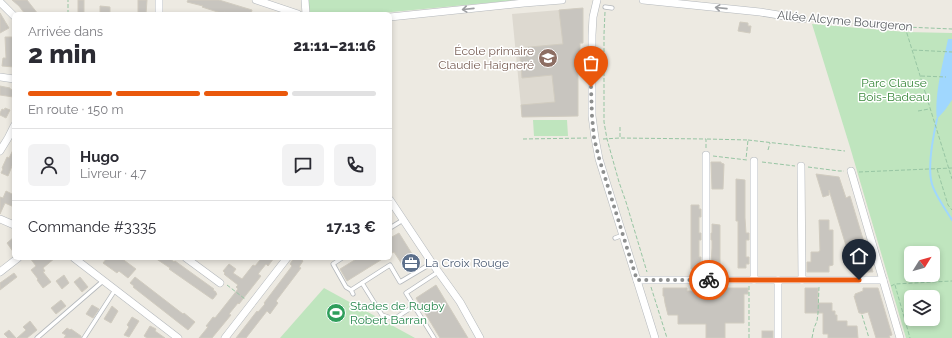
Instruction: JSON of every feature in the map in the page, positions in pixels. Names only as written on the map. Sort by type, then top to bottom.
[{"type":"street","points":[[159,0],[159,12]]},
{"type":"street","points":[[256,0],[292,12]]},
{"type":"street","points":[[304,0],[306,12]]},
{"type":"street","points":[[392,17],[562,0]]},
{"type":"street","points":[[597,0],[593,17],[591,57],[594,138],[655,338]]},
{"type":"street","name":"Allée Alcyme Bourgeron","points":[[643,0],[760,12],[803,19]]},
{"type":"street","points":[[0,2],[12,14]]},
{"type":"street","points":[[0,77],[12,78]]},
{"type":"street","points":[[0,151],[12,130]]},
{"type":"street","points":[[706,155],[706,280]]},
{"type":"street","points":[[752,280],[754,161]]},
{"type":"street","points":[[801,166],[802,280]]},
{"type":"street","points":[[851,172],[900,338]]},
{"type":"street","points":[[392,203],[402,220],[460,302],[480,338]]},
{"type":"street","points":[[0,219],[12,224]]},
{"type":"street","points":[[0,272],[15,260]]},
{"type":"street","points":[[77,260],[178,338]]},
{"type":"street","points":[[189,260],[220,283]]},
{"type":"street","points":[[225,338],[285,260]]},
{"type":"street","points":[[637,280],[883,280]]},
{"type":"street","points":[[778,280],[778,338]]},
{"type":"lane","points":[[605,7],[612,8]]},
{"type":"lane","points":[[392,227],[402,220]]},
{"type":"lane","points":[[615,238],[623,235]]},
{"type":"lane","points":[[339,260],[333,264],[346,287],[351,290],[353,294]]},
{"type":"lane","points":[[351,290],[390,265],[400,282],[432,263]]},
{"type":"lane","points":[[434,338],[406,293],[438,272]]},
{"type":"lane","points":[[37,338],[103,281]]},
{"type":"lane","points":[[362,283],[382,315],[394,319],[414,306]]},
{"type":"lane","points":[[84,338],[115,290]]},
{"type":"path","points":[[68,0],[68,12]]},
{"type":"path","points":[[605,7],[604,122],[607,139],[667,338]]},
{"type":"path","name":"Allée Alcyme Bourgeron","points":[[803,19],[883,26],[952,29]]},
{"type":"path","points":[[905,27],[952,179]]},
{"type":"path","points":[[912,50],[952,52]]},
{"type":"path","points":[[920,76],[946,77]]},
{"type":"path","points":[[918,111],[930,109]]},
{"type":"path","points":[[620,126],[620,138]]},
{"type":"path","points":[[523,139],[620,138],[748,140],[845,151]]},
{"type":"path","points":[[706,139],[706,155],[754,161],[851,172],[952,168]]},
{"type":"path","points":[[746,159],[748,140]]},
{"type":"path","points":[[768,150],[770,142]]},
{"type":"path","points":[[937,169],[948,205],[952,210]]},
{"type":"path","points":[[750,338],[752,280]]},
{"type":"path","points":[[812,338],[818,313],[818,280]]},
{"type":"path","points":[[910,338],[895,284],[952,281]]},
{"type":"path","points":[[220,283],[227,286],[251,304]]},
{"type":"path","points":[[862,315],[869,338]]},
{"type":"shaded area","name":"École primaire Claudie Haigneré","points":[[583,8],[583,43],[580,44],[580,72],[578,73],[578,116],[522,117],[512,14]]},
{"type":"green space","points":[[308,0],[517,0],[392,12],[310,12]]},
{"type":"green space","name":"Parc Clause Bois-Badeau","points":[[812,24],[906,32],[952,33],[952,338],[906,338]]},
{"type":"green space","points":[[533,120],[567,120],[568,136],[534,136]]},
{"type":"green space","name":"Stades de Rugby Robert Barran","points":[[324,288],[415,338],[280,338]]},
{"type":"water","points":[[948,39],[952,39],[952,100],[937,119],[936,110],[938,89]]},
{"type":"building","points":[[12,0],[27,0],[36,12],[24,12]]},
{"type":"building","points":[[78,0],[84,0],[84,12],[78,12]]},
{"type":"building","points":[[138,0],[147,0],[146,12],[138,12]]},
{"type":"building","points":[[188,0],[219,0],[252,10],[252,12],[218,12],[187,2]]},
{"type":"building","points":[[100,6],[110,7],[110,12],[100,12]]},
{"type":"building","name":"École primaire Claudie Haigneré","points":[[583,8],[583,43],[580,43],[580,72],[578,72],[578,116],[522,117],[521,105],[555,102],[552,75],[522,78],[519,48],[563,44],[559,10]]},
{"type":"building","points":[[0,13],[9,28],[0,33]]},
{"type":"building","points":[[740,22],[748,23],[748,26],[751,26],[750,33],[738,31]]},
{"type":"building","points":[[5,37],[12,37],[12,67],[2,66],[3,58],[6,58]]},
{"type":"building","points":[[0,86],[12,90],[12,97],[0,95]]},
{"type":"building","points":[[5,108],[10,110],[6,118],[0,115],[2,109],[4,110]]},
{"type":"building","points":[[12,152],[12,166],[8,176],[1,173],[7,157],[9,158]]},
{"type":"building","points":[[711,162],[721,162],[724,164],[723,189],[712,189]]},
{"type":"building","points":[[816,174],[839,177],[846,198],[850,196],[873,272],[854,272],[829,190],[829,195],[823,197]]},
{"type":"building","points":[[736,179],[745,180],[746,233],[749,233],[749,240],[746,240],[746,257],[749,257],[749,264],[746,264],[746,268],[738,268]]},
{"type":"building","points":[[6,191],[12,194],[12,206],[5,203],[0,214],[0,197],[3,198]]},
{"type":"building","points":[[691,205],[699,205],[699,209],[701,209],[701,217],[699,217],[699,233],[701,233],[701,240],[699,240],[699,257],[701,257],[701,264],[699,264],[699,269],[691,269]]},
{"type":"building","points":[[819,220],[829,220],[829,230],[833,230],[833,265],[829,266],[829,272],[807,272],[807,262],[811,262],[811,252],[820,251]]},
{"type":"building","points":[[712,224],[720,225],[720,272],[713,272],[713,264],[711,264]]},
{"type":"building","points":[[399,233],[419,265],[407,272],[394,252],[392,253],[392,237]]},
{"type":"building","points":[[12,239],[12,250],[7,243]]},
{"type":"building","points":[[32,260],[53,260],[43,268],[45,271],[43,272],[51,282],[43,288],[31,270],[36,266]]},
{"type":"building","points":[[105,260],[124,260],[136,269],[128,278],[119,271],[117,273],[103,263]]},
{"type":"building","points":[[158,260],[175,261],[214,289],[213,290],[217,294],[212,299],[169,269],[170,268]]},
{"type":"building","points":[[260,260],[272,260],[268,266],[266,264],[258,274],[261,276],[239,304],[238,303],[229,314],[231,315],[212,338],[199,338],[208,327],[206,326],[213,317],[215,318],[238,289],[236,287],[238,285],[225,275],[223,271],[229,264],[236,269],[233,273],[242,279],[253,265],[255,266]]},
{"type":"building","points":[[293,260],[303,261],[299,267],[301,268],[276,301],[278,303],[270,314],[267,311],[246,338],[236,338],[257,311],[258,312],[265,304],[264,303],[292,266],[290,264]]},
{"type":"building","points":[[355,260],[381,260],[347,281],[340,269]]},
{"type":"building","points":[[14,273],[17,277],[0,290],[0,283]]},
{"type":"building","points":[[64,275],[69,283],[62,289],[56,281]]},
{"type":"building","points":[[80,277],[88,287],[82,292],[74,282]]},
{"type":"building","points":[[135,277],[195,322],[188,330],[133,287],[134,286],[130,283]]},
{"type":"building","points":[[436,285],[468,338],[440,338],[416,298]]},
{"type":"building","points":[[663,288],[687,288],[687,291],[703,291],[703,288],[748,288],[748,294],[744,294],[744,323],[725,323],[725,338],[706,338],[706,324],[678,324],[678,315],[668,315],[663,296]]},
{"type":"building","points":[[805,288],[818,288],[818,303],[832,303],[832,311],[835,311],[835,315],[837,315],[837,321],[847,321],[847,326],[857,326],[858,338],[828,338],[828,334],[823,334],[823,313],[805,313]]},
{"type":"building","points":[[863,288],[878,288],[892,335],[889,336],[890,338],[876,338],[868,312],[861,314],[859,313],[854,296],[855,294],[863,291]]},
{"type":"building","points":[[61,300],[66,306],[56,314],[51,308]]},
{"type":"building","points":[[92,305],[99,309],[93,318],[86,314]]},
{"type":"building","points":[[112,306],[118,311],[111,323],[104,319]]},
{"type":"building","points":[[132,317],[139,321],[129,337],[124,335],[129,327],[127,325]]},
{"type":"building","points":[[30,321],[37,330],[27,338],[17,338],[26,330],[23,327]]},
{"type":"building","points":[[150,326],[156,329],[155,331],[165,338],[147,338],[144,336]]},
{"type":"building","points":[[67,328],[81,336],[81,338],[64,338],[66,335],[62,333]]},
{"type":"building","points":[[9,330],[16,338],[8,338],[4,334]]},
{"type":"building","points":[[762,331],[773,331],[773,338],[762,338]]},
{"type":"waterway","points":[[937,119],[931,152],[930,169],[932,184],[952,220]]},
{"type":"way so far","points":[[591,87],[594,138],[637,280],[709,280]]},
{"type":"place","name":"École primaire Claudie Haigneré","points":[[548,58]]},
{"type":"place","name":"La Croix Rouge","points":[[411,263]]},
{"type":"place","name":"Stades de Rugby Robert Barran","points":[[336,313]]},
{"type":"route","points":[[709,280],[859,280]]}]
